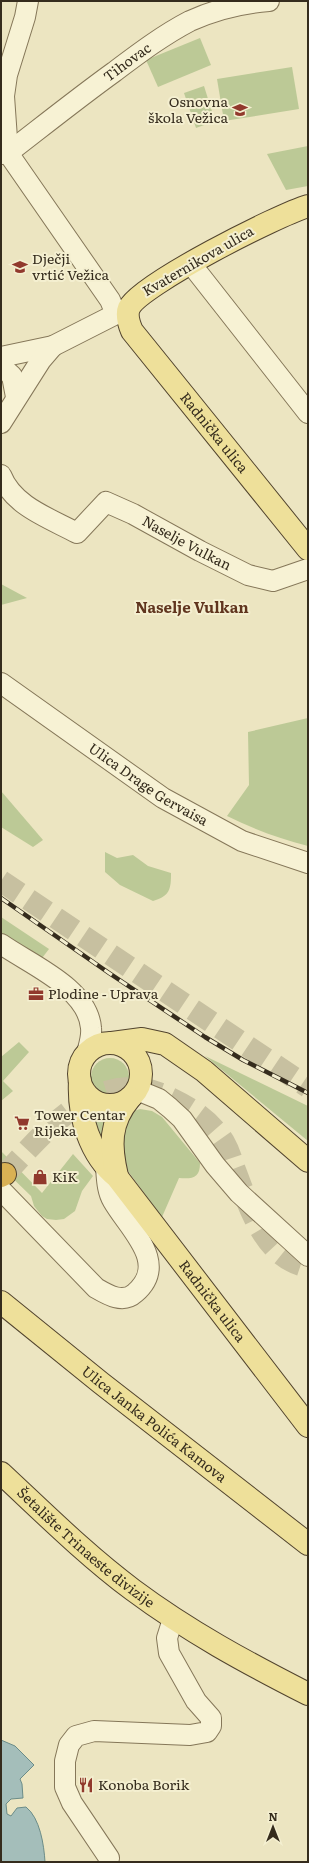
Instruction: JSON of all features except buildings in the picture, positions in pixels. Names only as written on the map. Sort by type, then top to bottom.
[{"type":"main road","name":"Kvaternikova ulica","points":[[122,314],[139,295],[191,264],[255,228],[290,212],[308,206]]},
{"type":"main road","name":"Radnička ulica","points":[[122,314],[132,331],[308,549]]},
{"type":"main road","points":[[87,1053],[103,1044],[132,1040],[151,1040],[166,1044],[204,1071],[308,1161]]},
{"type":"main road","points":[[80,1081],[88,1095],[101,1104],[111,1105],[121,1103],[136,1088],[141,1066],[134,1054],[122,1045],[112,1043]]},
{"type":"main road","name":"Radnička ulica","points":[[111,1173],[113,1132],[122,1108],[136,1088],[150,1059],[157,1054],[176,1050]]},
{"type":"main road","name":"Radnička ulica","points":[[87,1053],[82,1061],[79,1071],[79,1099],[81,1113],[94,1149],[111,1173],[308,1426]]},
{"type":"main road","name":"Ulica Janka Polića Kamova","points":[[1,1302],[52,1344],[308,1544]]},
{"type":"main road","name":"Šetalište Trinaeste divizije","points":[[1,1473],[93,1559],[173,1619],[242,1660],[308,1694]]},
{"type":"street","name":"Radnička ulica","points":[[28,1],[25,17],[7,75],[4,96],[4,153],[110,300],[122,314]]},
{"type":"street","name":"Tihovac","points":[[4,153],[168,34],[190,21],[211,13],[245,4],[269,1]]},
{"type":"street","points":[[191,264],[308,412]]},
{"type":"street","points":[[2,360],[53,346],[122,314]]},
{"type":"street","points":[[1,423],[19,393],[53,346]]},
{"type":"street","points":[[2,360],[13,363],[19,371],[22,379],[19,393]]},
{"type":"street","name":"Naselje Vulkan","points":[[1,475],[5,485],[15,498],[77,533],[106,502],[134,514],[187,544],[248,575],[273,581],[308,568]]},
{"type":"street","name":"Ulica Drage Gervaisa","points":[[1,683],[163,798],[242,841],[308,863]]},
{"type":"street","points":[[1,944],[62,983],[79,998],[88,1014],[91,1028],[87,1053]]},
{"type":"street","points":[[136,1088],[159,1099],[182,1119],[215,1165],[239,1193],[308,1256]]},
{"type":"street","points":[[2,1180],[96,1288],[111,1297],[124,1298],[133,1295],[143,1286],[148,1277],[149,1266],[144,1247],[112,1200],[109,1191],[111,1173]]},
{"type":"street","points":[[109,1858],[72,1803],[65,1787],[65,1761],[69,1745],[76,1736],[94,1731],[190,1735],[207,1732],[211,1726],[211,1718],[196,1701],[169,1653],[167,1638],[173,1619]]},
{"type":"green space","points":[[200,38],[211,65],[158,87],[146,60]]},
{"type":"green space","points":[[292,67],[299,109],[224,121],[217,79]]},
{"type":"green space","points":[[204,86],[215,121],[196,128],[184,93]]},
{"type":"green space","points":[[308,146],[308,186],[286,190],[267,154]]},
{"type":"green space","points":[[1,584],[27,598],[1,605]]},
{"type":"green space","points":[[308,718],[308,846],[267,833],[227,816],[249,785],[248,732]]},
{"type":"green space","points":[[1,791],[43,840],[33,847],[1,827]]},
{"type":"green space","points":[[105,852],[117,858],[133,855],[148,866],[171,873],[170,888],[163,897],[153,901],[120,885],[105,872]]},
{"type":"green space","points":[[1,917],[49,949],[39,962],[1,936]]},
{"type":"green space","points":[[19,1042],[29,1052],[3,1081],[13,1091],[1,1101],[1,1057]]},
{"type":"green space","points":[[205,1056],[308,1106],[308,1141]]},
{"type":"green space","points":[[106,1058],[114,1058],[124,1063],[128,1070],[128,1084],[124,1091],[114,1096],[106,1096],[96,1091],[94,1088],[91,1081],[91,1073],[96,1063],[99,1061]]},
{"type":"green space","points":[[85,1106],[94,1112],[109,1115],[100,1147]]},
{"type":"green space","points":[[140,1109],[152,1111],[162,1117],[200,1163],[199,1172],[197,1175],[192,1178],[179,1178],[162,1217],[119,1159],[122,1133],[131,1112]]},
{"type":"green space","points":[[1,1151],[42,1193],[73,1154],[93,1176],[82,1191],[75,1211],[64,1219],[47,1219],[42,1216],[34,1206],[31,1196],[1,1167]]},
{"type":"water","points":[[1,1740],[15,1746],[34,1765],[20,1779],[23,1798],[11,1799],[6,1804],[7,1814],[11,1816],[17,1808],[26,1807],[31,1812],[40,1832],[44,1848],[45,1862],[1,1862]]},
{"type":"tunnel","points":[[1,881],[308,1087]]},
{"type":"tunnel","points":[[5,1174],[56,1122],[76,1107],[96,1095],[118,1089],[141,1089],[166,1096],[199,1115],[218,1134],[228,1150],[251,1211],[268,1241],[292,1262],[308,1267]]},
{"type":"railway","points":[[1,898],[205,1037],[243,1060],[308,1093]]},
{"type":"place","name":"Osnovna škola Vežica","points":[[240,110]]},
{"type":"place","name":"Dječji vrtić Vežica","points":[[20,267]]},
{"type":"place","name":"Plodine - Uprava","points":[[36,994]]},
{"type":"place","name":"Tower Centar Rijeka","points":[[22,1123]]},
{"type":"place","name":"KiK","points":[[40,1177]]},
{"type":"place","name":"Konoba Borik","points":[[86,1785]]},
{"type":"district","name":"Naselje Vulkan","points":[[192,608]]}]
